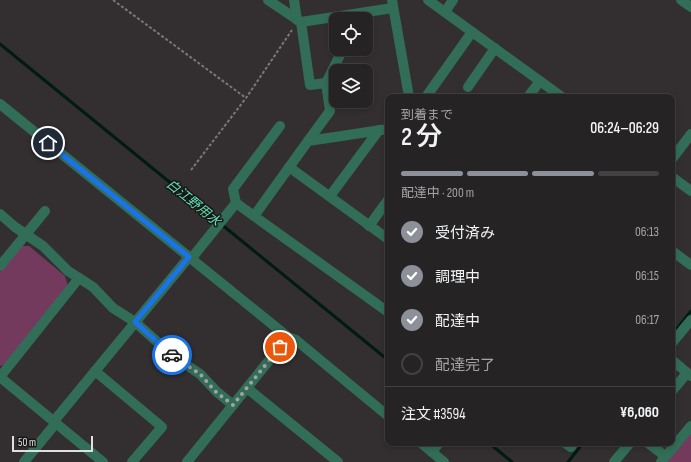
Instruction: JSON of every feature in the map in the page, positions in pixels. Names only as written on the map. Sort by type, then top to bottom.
[{"type":"street","points":[[268,0],[299,21],[392,4],[408,94]]},
{"type":"street","points":[[294,0],[310,85],[326,83]]},
{"type":"street","points":[[428,0],[558,94]]},
{"type":"street","points":[[445,12],[453,0]]},
{"type":"street","points":[[681,0],[691,7]]},
{"type":"street","points":[[428,94],[472,32]]},
{"type":"street","points":[[468,88],[494,48]]},
{"type":"street","points":[[254,216],[330,111],[326,83],[340,56]]},
{"type":"street","points":[[530,94],[540,81]]},
{"type":"street","points":[[0,104],[288,337],[296,340],[385,414]]},
{"type":"street","points":[[280,126],[233,189],[236,203],[385,310]]},
{"type":"street","points":[[308,142],[383,130]]},
{"type":"street","points":[[330,196],[383,130]]},
{"type":"street","points":[[675,155],[691,134]]},
{"type":"street","points":[[289,168],[385,237]]},
{"type":"street","points":[[675,179],[691,191]]},
{"type":"street","points":[[24,462],[135,322],[220,224],[236,203]]},
{"type":"street","points":[[369,226],[385,204]]},
{"type":"street","points":[[0,266],[45,211]]},
{"type":"street","points":[[0,214],[15,227],[43,246],[68,271],[93,287],[113,308],[135,322],[156,339],[165,350],[200,374],[216,392],[233,405]]},
{"type":"street","points":[[675,253],[691,265]]},
{"type":"street","points":[[79,278],[0,377],[103,462]]},
{"type":"street","points":[[675,339],[691,320]]},
{"type":"street","points":[[187,462],[288,337]]},
{"type":"street","points":[[675,362],[689,374],[675,388]]},
{"type":"street","points":[[95,371],[162,427],[132,462]]},
{"type":"street","points":[[248,388],[338,462]]},
{"type":"street","points":[[675,445],[691,426]]},
{"type":"street","points":[[425,446],[444,462]]},
{"type":"street","points":[[427,462],[437,446]]},
{"type":"street","points":[[614,462],[627,446]]},
{"type":"street","points":[[651,446],[663,459],[674,446]]},
{"type":"path","points":[[113,0],[246,98]]},
{"type":"path","points":[[191,170],[246,98],[299,21]]},
{"type":"shaded area","points":[[21,246],[29,246],[65,276],[68,286],[4,365],[0,366],[0,272]]},
{"type":"shaded area","points":[[691,433],[691,462],[667,462]]},
{"type":"waterway","name":"白江野用水","points":[[0,44],[385,358]]},
{"type":"waterway","name":"白江野用水","points":[[675,331],[691,311]]},
{"type":"waterway","name":"白江野用水","points":[[493,446],[512,462]]},
{"type":"waterway","name":"白江野用水","points":[[568,462],[581,446]]},
{"type":"way so far","points":[[172,355],[200,374],[216,392],[233,405],[280,347]]},
{"type":"route","points":[[48,143],[189,257],[135,322],[156,339],[165,350],[172,355]]}]
